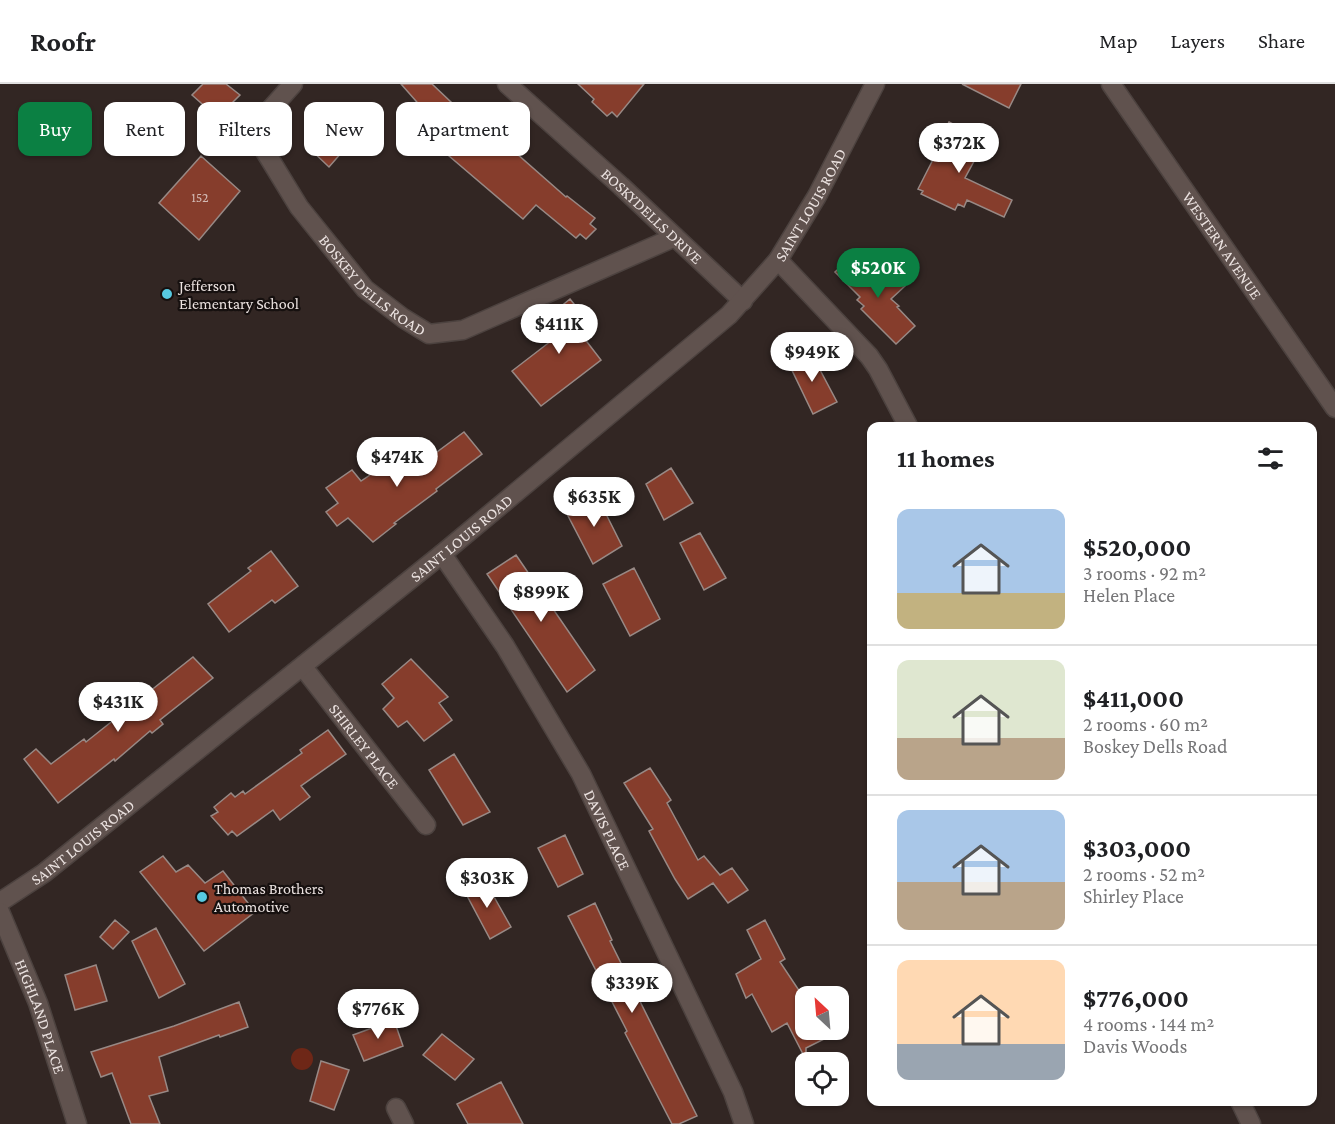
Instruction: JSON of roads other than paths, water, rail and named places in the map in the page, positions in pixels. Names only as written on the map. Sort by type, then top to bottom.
[{"type":"street","name":"BOSKEY DELLS ROAD","points":[[293,84],[252,130],[299,207],[365,289],[403,318],[429,334],[463,330],[675,237]]},
{"type":"street","name":"BOSKYDELLS DRIVE","points":[[507,84],[743,301]]},
{"type":"street","name":"SAINT LOUIS ROAD","points":[[0,902],[44,873],[442,554],[743,301],[778,260],[818,196],[875,84]]},
{"type":"street","name":"WESTERN AVENUE","points":[[1111,84],[1335,408]]},
{"type":"street","points":[[778,260],[869,356],[906,422]]},
{"type":"street","name":"DAVIS PLACE","points":[[442,554],[505,646],[581,774],[733,1092],[744,1124]]},
{"type":"street","name":"SHIRLEY PLACE","points":[[303,666],[426,825]]},
{"type":"street","name":"HIGHLAND PLACE","points":[[0,912],[38,1003],[77,1124]]},
{"type":"street","points":[[1242,1106],[1251,1124]]},
{"type":"place","name":"Jefferson Elementary School","points":[[167,294]]},
{"type":"place","name":"Thomas Brothers Automotive","points":[[202,897]]}]
